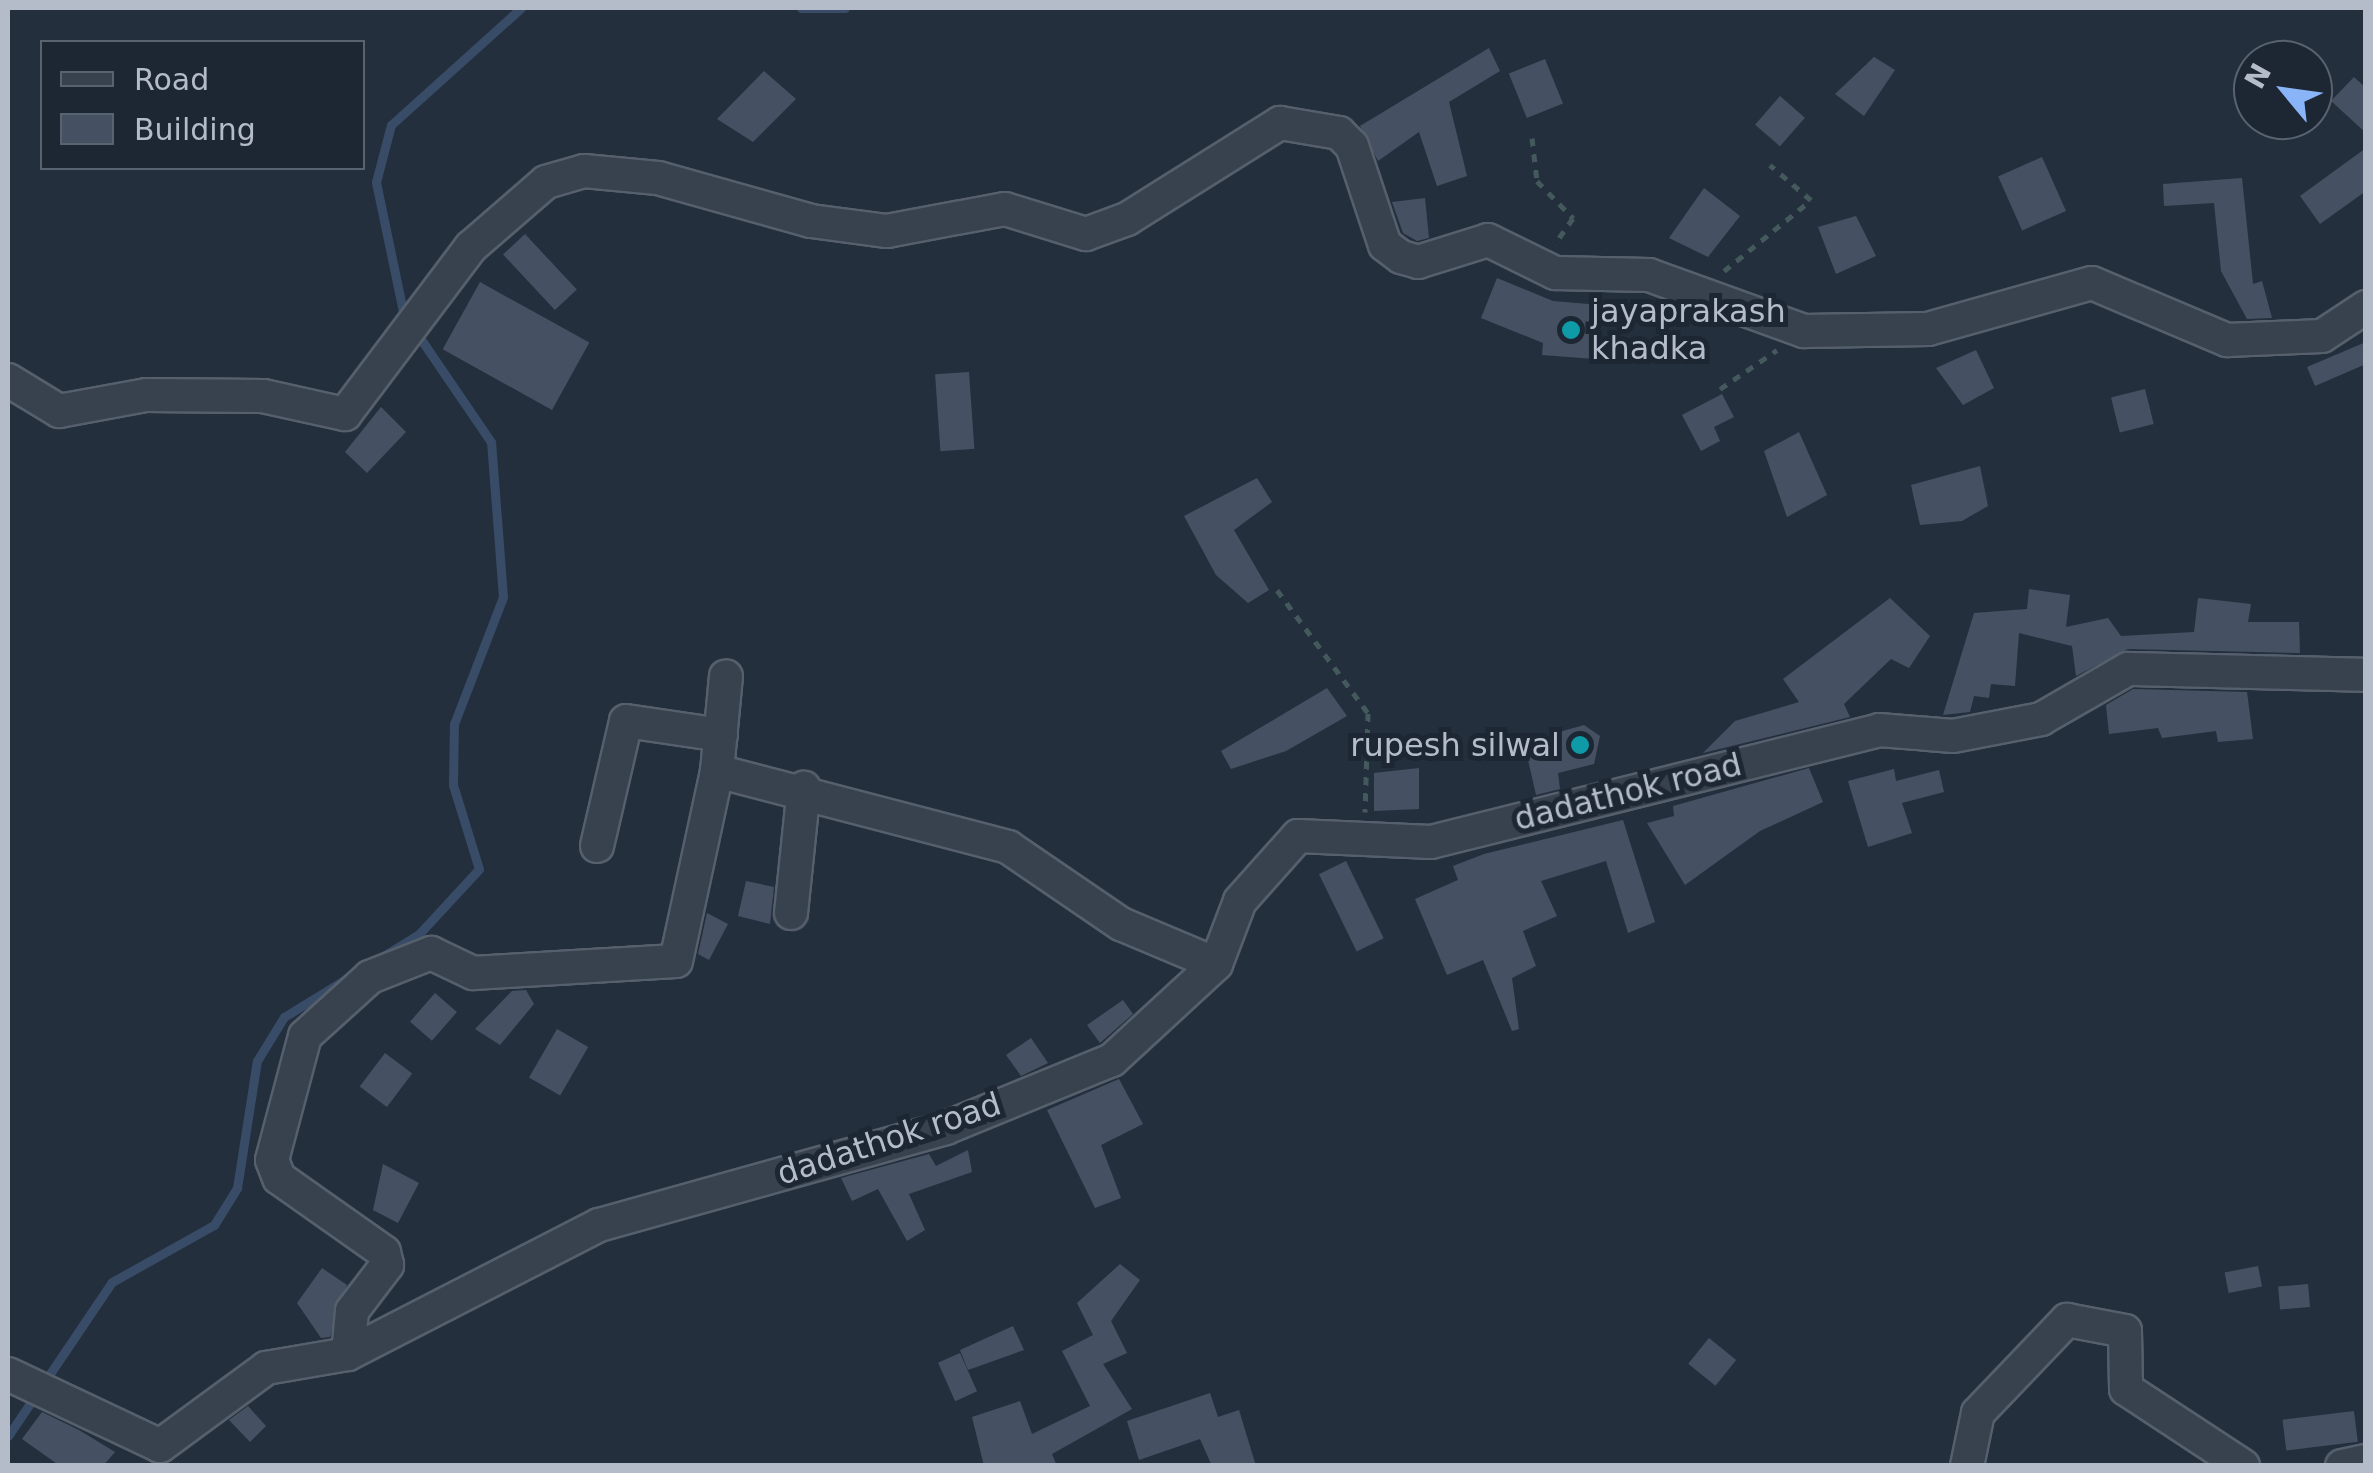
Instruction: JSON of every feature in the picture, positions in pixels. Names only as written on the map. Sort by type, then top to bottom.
[{"type":"street","points":[[8,380],[58,411],[166,395],[263,396],[346,414],[402,350],[471,248],[530,190],[584,171],[658,178],[811,221],[888,231],[1005,209],[1086,234],[1127,219],[1280,123],[1325,128],[1352,146],[1386,245],[1401,257],[1418,262],[1488,240],[1545,270],[1649,275],[1804,331],[1928,330],[2092,283],[2227,340],[2322,336],[2366,307]]},
{"type":"street","name":"dadathok road","points":[[15,1378],[52,1399],[160,1446],[266,1368],[348,1354],[599,1224],[946,1128],[1112,1060],[1216,964],[1240,902],[1298,836],[1364,834],[1431,842],[1879,730],[1952,736],[2041,720],[2128,669],[2366,674]]},
{"type":"street","points":[[348,1354],[352,1310],[387,1265],[384,1252],[279,1178],[272,1160],[305,1036],[370,977],[431,953],[473,974],[676,961],[718,771],[726,676]]},
{"type":"street","points":[[597,846],[626,721],[720,734]]},
{"type":"street","points":[[718,771],[804,788],[1008,847],[1120,924],[1216,964]]},
{"type":"street","points":[[791,914],[804,788]]},
{"type":"street","points":[[1967,1466],[1978,1413],[2067,1320],[2125,1331],[2126,1389],[2244,1466]]},
{"type":"street","points":[[2342,1466],[2366,1462]]},
{"type":"path","points":[[1532,138],[1537,180],[1573,218],[1545,270]]},
{"type":"path","points":[[1699,292],[1811,200],[1770,165]]},
{"type":"path","points":[[1720,389],[1804,331]]},
{"type":"path","points":[[1277,590],[1368,713],[1364,834]]},
{"type":"building","points":[[1489,48],[1500,71],[1449,102],[1467,176],[1437,186],[1419,132],[1378,161],[1360,126]]},
{"type":"building","points":[[1874,57],[1895,70],[1864,116],[1835,94]]},
{"type":"building","points":[[1545,59],[1563,104],[1527,118],[1509,74]]},
{"type":"building","points":[[764,71],[796,99],[753,142],[717,119]]},
{"type":"building","points":[[2354,77],[2366,88],[2366,133],[2333,103]]},
{"type":"building","points":[[1780,96],[1805,118],[1780,146],[1755,125]]},
{"type":"building","points":[[2366,148],[2366,191],[2320,224],[2300,196]]},
{"type":"building","points":[[2042,157],[2066,211],[2022,230],[1998,177]]},
{"type":"building","points":[[2242,178],[2253,284],[2262,281],[2272,318],[2247,319],[2221,271],[2214,203],[2164,206],[2163,184]]},
{"type":"building","points":[[1704,188],[1740,216],[1708,257],[1669,238]]},
{"type":"building","points":[[1425,198],[1429,238],[1417,241],[1403,233],[1392,202]]},
{"type":"building","points":[[1856,216],[1876,256],[1836,274],[1818,227]]},
{"type":"building","points":[[525,234],[577,290],[555,310],[503,254]]},
{"type":"building","points":[[1497,278],[1553,301],[1600,305],[1595,359],[1542,355],[1543,343],[1481,318]]},
{"type":"building","points":[[480,282],[589,343],[552,410],[443,349]]},
{"type":"building","points":[[2366,342],[2366,364],[2315,386],[2307,367]]},
{"type":"building","points":[[1976,350],[1994,388],[1963,405],[1936,368]]},
{"type":"building","points":[[969,372],[974,449],[940,451],[935,374]]},
{"type":"building","points":[[2145,389],[2154,424],[2120,432],[2111,397]]},
{"type":"building","points":[[1722,394],[1734,417],[1714,427],[1720,441],[1701,451],[1682,415]]},
{"type":"building","points":[[381,407],[406,432],[367,473],[345,452]]},
{"type":"building","points":[[1799,432],[1827,495],[1787,517],[1764,451]]},
{"type":"building","points":[[1980,466],[1988,506],[1962,521],[1920,525],[1911,485]]},
{"type":"building","points":[[1257,478],[1272,502],[1234,530],[1269,590],[1248,603],[1216,575],[1184,516]]},
{"type":"building","points":[[2029,589],[2070,595],[2066,627],[2108,618],[2121,636],[2194,632],[2198,598],[2251,604],[2248,622],[2299,622],[2300,653],[2128,649],[2076,676],[2072,646],[2019,633],[2015,686],[1991,684],[1989,698],[1974,696],[1970,712],[1943,715],[1974,613],[2027,609]]},
{"type":"building","points":[[1890,598],[1930,636],[1909,668],[1891,659],[1844,704],[1850,717],[1703,753],[1735,721],[1799,702],[1783,679]]},
{"type":"building","points":[[1327,688],[1347,716],[1286,751],[1231,769],[1221,751]]},
{"type":"building","points":[[2133,689],[2247,692],[2253,739],[2218,742],[2216,731],[2162,738],[2158,728],[2109,734],[2106,705]]},
{"type":"building","points":[[1584,725],[1600,736],[1594,764],[1558,773],[1560,789],[1536,795],[1524,742]]},
{"type":"building","points":[[1419,768],[1419,809],[1374,811],[1374,773]]},
{"type":"building","points":[[1809,768],[1823,802],[1760,831],[1685,885],[1647,823],[1674,816],[1673,806]]},
{"type":"building","points":[[1894,769],[1896,781],[1939,770],[1944,792],[1902,803],[1912,833],[1868,847],[1848,781]]},
{"type":"building","points":[[1623,820],[1655,922],[1628,933],[1606,861],[1541,881],[1557,916],[1523,931],[1536,966],[1512,978],[1519,1029],[1512,1031],[1483,960],[1447,975],[1415,899],[1458,880],[1453,866],[1484,854]]},
{"type":"building","points":[[1346,861],[1384,938],[1357,951],[1319,874]]},
{"type":"building","points":[[746,881],[774,887],[770,924],[738,916]]},
{"type":"building","points":[[707,913],[728,924],[709,960],[698,954]]},
{"type":"building","points":[[526,990],[534,1004],[500,1045],[475,1029],[512,991]]},
{"type":"building","points":[[435,993],[457,1012],[432,1041],[410,1022]]},
{"type":"building","points":[[1123,1000],[1133,1014],[1100,1043],[1087,1025]]},
{"type":"building","points":[[557,1029],[588,1047],[560,1095],[529,1077]]},
{"type":"building","points":[[1031,1038],[1048,1063],[1021,1076],[1006,1055]]},
{"type":"building","points":[[385,1053],[412,1073],[387,1107],[360,1087]]},
{"type":"building","points":[[1119,1079],[1143,1124],[1101,1145],[1121,1198],[1095,1208],[1047,1110]]},
{"type":"building","points":[[968,1150],[972,1172],[909,1194],[925,1230],[907,1241],[878,1189],[852,1201],[841,1178],[929,1154],[936,1166]]},
{"type":"building","points":[[383,1164],[419,1183],[398,1223],[373,1210]]},
{"type":"building","points":[[1120,1264],[1140,1280],[1111,1321],[1127,1353],[1103,1364],[1132,1409],[1052,1454],[1057,1466],[984,1466],[972,1417],[1020,1401],[1032,1434],[1090,1406],[1062,1351],[1093,1335],[1077,1303]]},
{"type":"building","points":[[2258,1266],[2262,1287],[2229,1293],[2225,1272]]},
{"type":"building","points":[[322,1268],[347,1285],[330,1337],[321,1338],[297,1303]]},
{"type":"building","points":[[2308,1284],[2310,1307],[2280,1310],[2278,1287]]},
{"type":"building","points":[[1013,1326],[1024,1350],[968,1370],[960,1350]]},
{"type":"building","points":[[1709,1338],[1736,1360],[1715,1386],[1688,1364]]},
{"type":"building","points":[[960,1353],[977,1391],[955,1401],[938,1363]]},
{"type":"building","points":[[1210,1393],[1218,1417],[1239,1410],[1256,1466],[1212,1466],[1200,1439],[1139,1460],[1127,1421]]},
{"type":"building","points":[[248,1406],[266,1426],[250,1442],[229,1420]]},
{"type":"building","points":[[2354,1411],[2358,1442],[2286,1451],[2283,1420]]},
{"type":"building","points":[[42,1412],[115,1452],[103,1466],[60,1466],[22,1439]]},
{"type":"waterway","points":[[405,321],[376,182],[391,125],[521,8]]},
{"type":"waterway","points":[[801,8],[845,8]]},
{"type":"waterway","points":[[8,1436],[112,1282],[214,1225],[237,1188],[257,1061],[284,1017],[419,934],[479,869],[453,785],[454,724],[503,597],[491,442],[416,332]]},
{"type":"place","name":"jayaprakash khadka","points":[[1571,330]]},
{"type":"place","name":"rupesh silwal","points":[[1580,745]]}]
